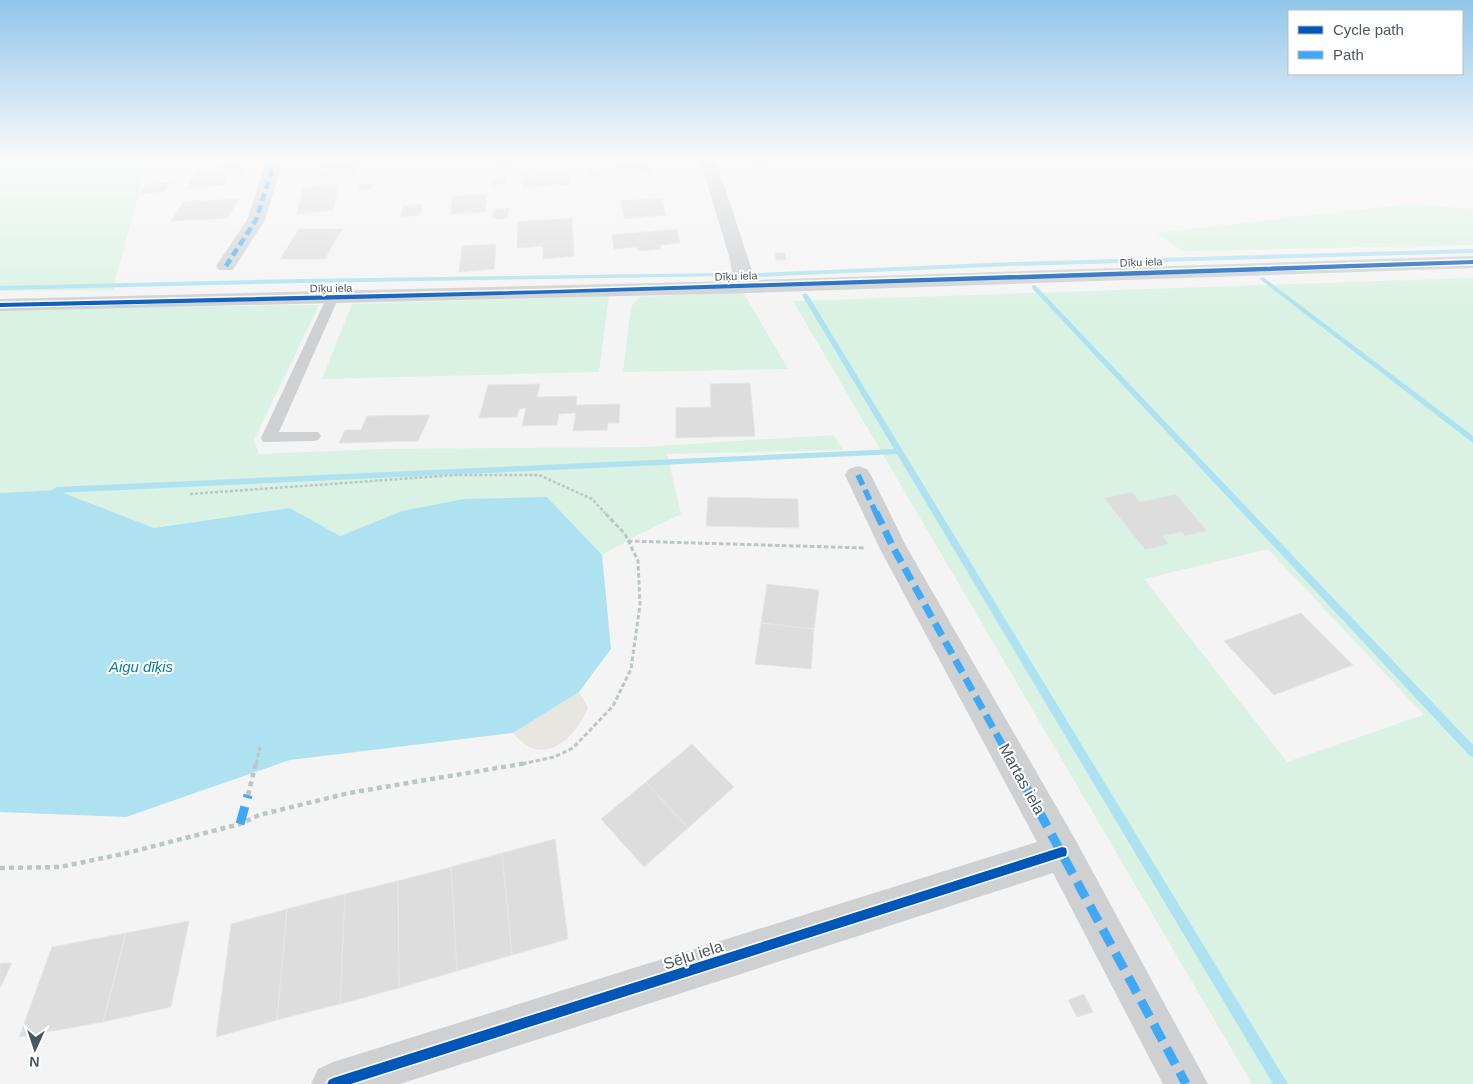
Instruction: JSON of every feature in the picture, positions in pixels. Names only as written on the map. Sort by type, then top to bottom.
[{"type":"street","points":[[226,266],[256,220],[259,211]]},
{"type":"street","points":[[724,211],[739,256],[742,278],[750,287]]},
{"type":"street","name":"Dīķu iela","points":[[0,305],[332,299],[750,287],[1473,262]]},
{"type":"street","name":"Martas iela","points":[[858,475],[894,549],[1062,852],[1186,1084]]},
{"type":"street","name":"Sēļu iela","points":[[333,1084],[1062,852]]},
{"type":"lane","points":[[313,436],[269,438],[332,299]]},
{"type":"path","points":[[0,868],[60,868],[240,824],[258,815],[349,793],[500,769],[554,757],[573,748],[600,724],[613,706],[631,669],[640,605],[638,561],[625,534],[592,499],[539,475],[456,475],[190,494]]},
{"type":"path","points":[[628,541],[894,549]]},
{"type":"path","points":[[248,795],[260,748]]},
{"type":"green space","points":[[0,211],[134,211],[114,290],[0,291]]},
{"type":"green space","points":[[1353,211],[1473,211],[1473,245],[1182,251],[1157,233]]},
{"type":"green space","points":[[1473,278],[1473,1084],[1252,1084],[793,301]],"holes":[[[1268,549],[1423,714],[1287,762],[1144,579]]]},
{"type":"green space","points":[[743,292],[788,369],[623,372],[631,307],[639,297]]},
{"type":"green space","points":[[609,296],[599,372],[322,379],[352,304]]},
{"type":"green space","points":[[319,305],[254,440],[259,454],[381,449],[643,447],[833,435],[843,450],[667,454],[681,514],[602,555],[547,497],[402,511],[340,536],[290,508],[154,528],[56,490],[0,493],[0,309]]},
{"type":"sand","points":[[579,692],[588,708],[574,730],[556,746],[546,749],[535,749],[524,744],[513,733]]},
{"type":"water","name":"Aigu dīķis","points":[[56,490],[154,528],[290,508],[340,536],[402,511],[464,499],[547,497],[602,555],[611,649],[579,692],[513,733],[290,760],[126,817],[0,812],[0,493]]},
{"type":"building","points":[[178,211],[232,211],[228,218],[171,221]]},
{"type":"building","points":[[298,211],[328,211],[297,214]]},
{"type":"building","points":[[402,211],[421,211],[420,215],[401,217]]},
{"type":"building","points":[[451,211],[485,211],[485,212],[450,214]]},
{"type":"building","points":[[494,211],[509,211],[507,219],[492,219]]},
{"type":"building","points":[[623,211],[665,211],[666,215],[624,219]]},
{"type":"building","points":[[572,218],[574,256],[543,259],[543,246],[517,248],[518,222]]},
{"type":"building","points":[[299,229],[342,229],[325,259],[280,259]]},
{"type":"building","points":[[676,229],[680,243],[660,245],[661,249],[638,251],[637,247],[614,249],[612,235]]},
{"type":"building","points":[[496,244],[494,269],[459,272],[462,246]]},
{"type":"building","points":[[775,253],[785,253],[786,260],[776,260]]},
{"type":"building","points":[[750,383],[755,436],[676,438],[676,408],[711,407],[710,384]]},
{"type":"building","points":[[540,384],[537,397],[577,396],[576,405],[620,404],[619,423],[608,423],[607,430],[573,431],[576,413],[559,414],[557,425],[522,426],[526,408],[519,409],[517,417],[479,418],[488,385]]},
{"type":"building","points":[[430,415],[418,441],[339,443],[345,430],[361,430],[367,416]]},
{"type":"building","points":[[1132,492],[1140,502],[1176,494],[1207,531],[1185,536],[1182,532],[1163,536],[1169,544],[1145,550],[1104,498]]},
{"type":"building","points":[[708,497],[798,499],[799,528],[706,526]]},
{"type":"building","points":[[767,584],[819,590],[814,629],[761,623]]},
{"type":"building","points":[[1301,613],[1353,665],[1274,695],[1224,641]]},
{"type":"building","points":[[761,623],[814,629],[811,669],[755,664]]},
{"type":"building","points":[[692,744],[734,787],[688,828],[646,782]]},
{"type":"building","points":[[646,782],[688,828],[644,867],[601,819]]},
{"type":"building","points":[[555,839],[568,939],[512,955],[502,853]]},
{"type":"building","points":[[502,853],[512,955],[457,971],[451,867]]},
{"type":"building","points":[[451,867],[457,971],[399,988],[398,881]]},
{"type":"building","points":[[398,881],[399,988],[340,1004],[345,894]]},
{"type":"building","points":[[345,894],[340,1004],[277,1020],[287,909]]},
{"type":"building","points":[[287,909],[277,1020],[216,1037],[231,924]]},
{"type":"building","points":[[189,921],[171,1007],[103,1022],[126,933]]},
{"type":"building","points":[[126,933],[103,1022],[19,1037],[52,947]]},
{"type":"building","points":[[0,963],[12,963],[0,988]]},
{"type":"building","points":[[1084,994],[1093,1012],[1077,1017],[1068,1000]]},
{"type":"waterway","points":[[759,275],[1012,264],[1473,251]]},
{"type":"waterway","points":[[0,288],[301,281],[725,275]]},
{"type":"waterway","points":[[1263,279],[1473,440]]},
{"type":"waterway","points":[[1034,287],[1473,752]]},
{"type":"waterway","points":[[805,295],[899,451]]},
{"type":"waterway","points":[[56,490],[899,451]]},
{"type":"waterway","points":[[899,451],[1281,1084]]},
{"type":"marked path","points":[[226,266],[256,220],[259,211]]},
{"type":"marked path","points":[[858,475],[894,549],[1062,852],[1186,1084]]},
{"type":"marked path","points":[[240,824],[248,795]]},
{"type":"cycle path","points":[[0,305],[552,292],[1473,262]]},
{"type":"cycle path","points":[[333,1084],[1062,852]]}]
